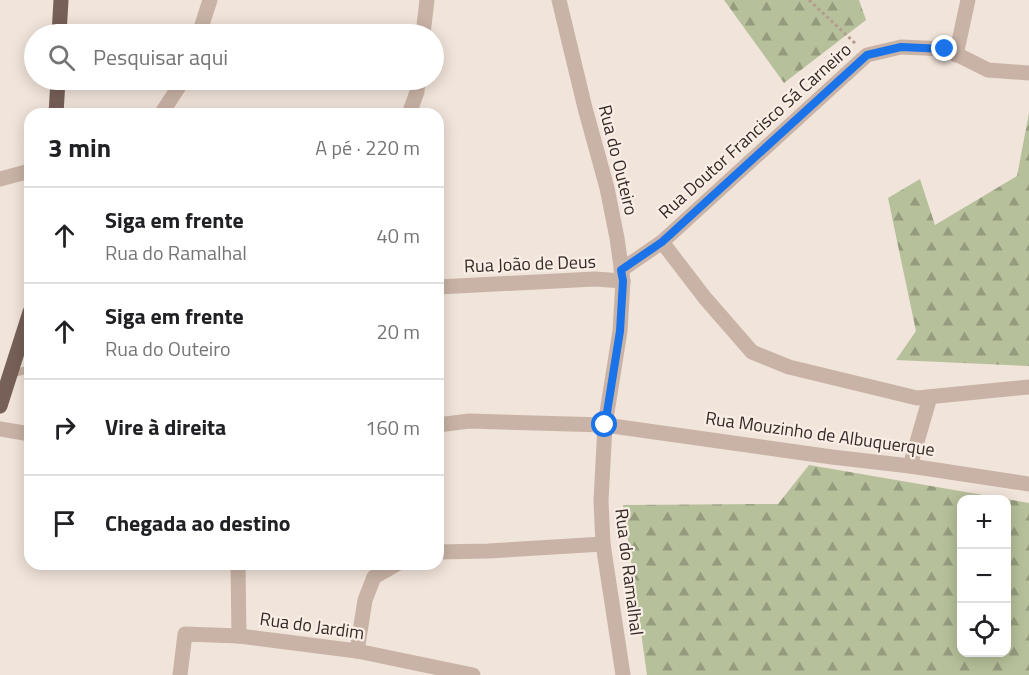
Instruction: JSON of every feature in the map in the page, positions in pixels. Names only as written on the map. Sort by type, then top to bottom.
[{"type":"main road","points":[[60,24],[61,0]]},
{"type":"main road","points":[[56,108],[57,90]]},
{"type":"main road","points":[[0,406],[24,332]]},
{"type":"street","points":[[202,24],[210,0]]},
{"type":"street","points":[[424,24],[427,0]]},
{"type":"street","name":"Rua do Outeiro","points":[[559,0],[607,188],[617,237],[622,276],[620,331]]},
{"type":"street","points":[[956,55],[968,0]]},
{"type":"street","name":"Rua Doutor Francisco Sá Carneiro","points":[[622,276],[867,55],[901,47],[945,49],[988,70],[1029,73]]},
{"type":"street","points":[[165,108],[177,90]]},
{"type":"street","points":[[411,108],[417,90]]},
{"type":"street","points":[[0,179],[24,173]]},
{"type":"street","points":[[662,242],[705,298],[753,352],[789,367],[917,398],[1029,387]]},
{"type":"street","name":"Rua João de Deus","points":[[444,287],[622,276]]},
{"type":"street","name":"Rua do Ramalhal","points":[[620,331],[605,425],[601,501],[603,544],[623,675]]},
{"type":"street","points":[[910,466],[930,397]]},
{"type":"street","name":"Rua Mouzinho de Albuquerque","points":[[444,424],[469,421],[605,425],[1029,484]]},
{"type":"street","points":[[0,429],[24,433]]},
{"type":"street","points":[[444,552],[603,544]]},
{"type":"street","points":[[238,570],[239,636]]},
{"type":"street","points":[[357,651],[365,600],[374,577],[386,570]]},
{"type":"street","name":"Rua do Jardim","points":[[180,675],[185,634],[239,636],[357,651],[448,673],[473,675]]},
{"type":"lane","points":[[11,374],[24,371]]},
{"type":"path","points":[[809,0],[867,55]]},
{"type":"green space","points":[[724,0],[859,0],[866,20],[784,83]]},
{"type":"green space","points":[[1029,113],[1029,366],[896,360],[916,331],[888,198],[920,179],[935,225],[1017,176]]},
{"type":"green space","points":[[809,465],[983,495],[957,495],[957,657],[1011,657],[1011,500],[1029,503],[1029,675],[647,675],[623,505],[778,504]]},
{"type":"route","points":[[605,425],[620,331],[623,281],[621,270],[662,242],[867,55],[901,47],[945,49]]}]
